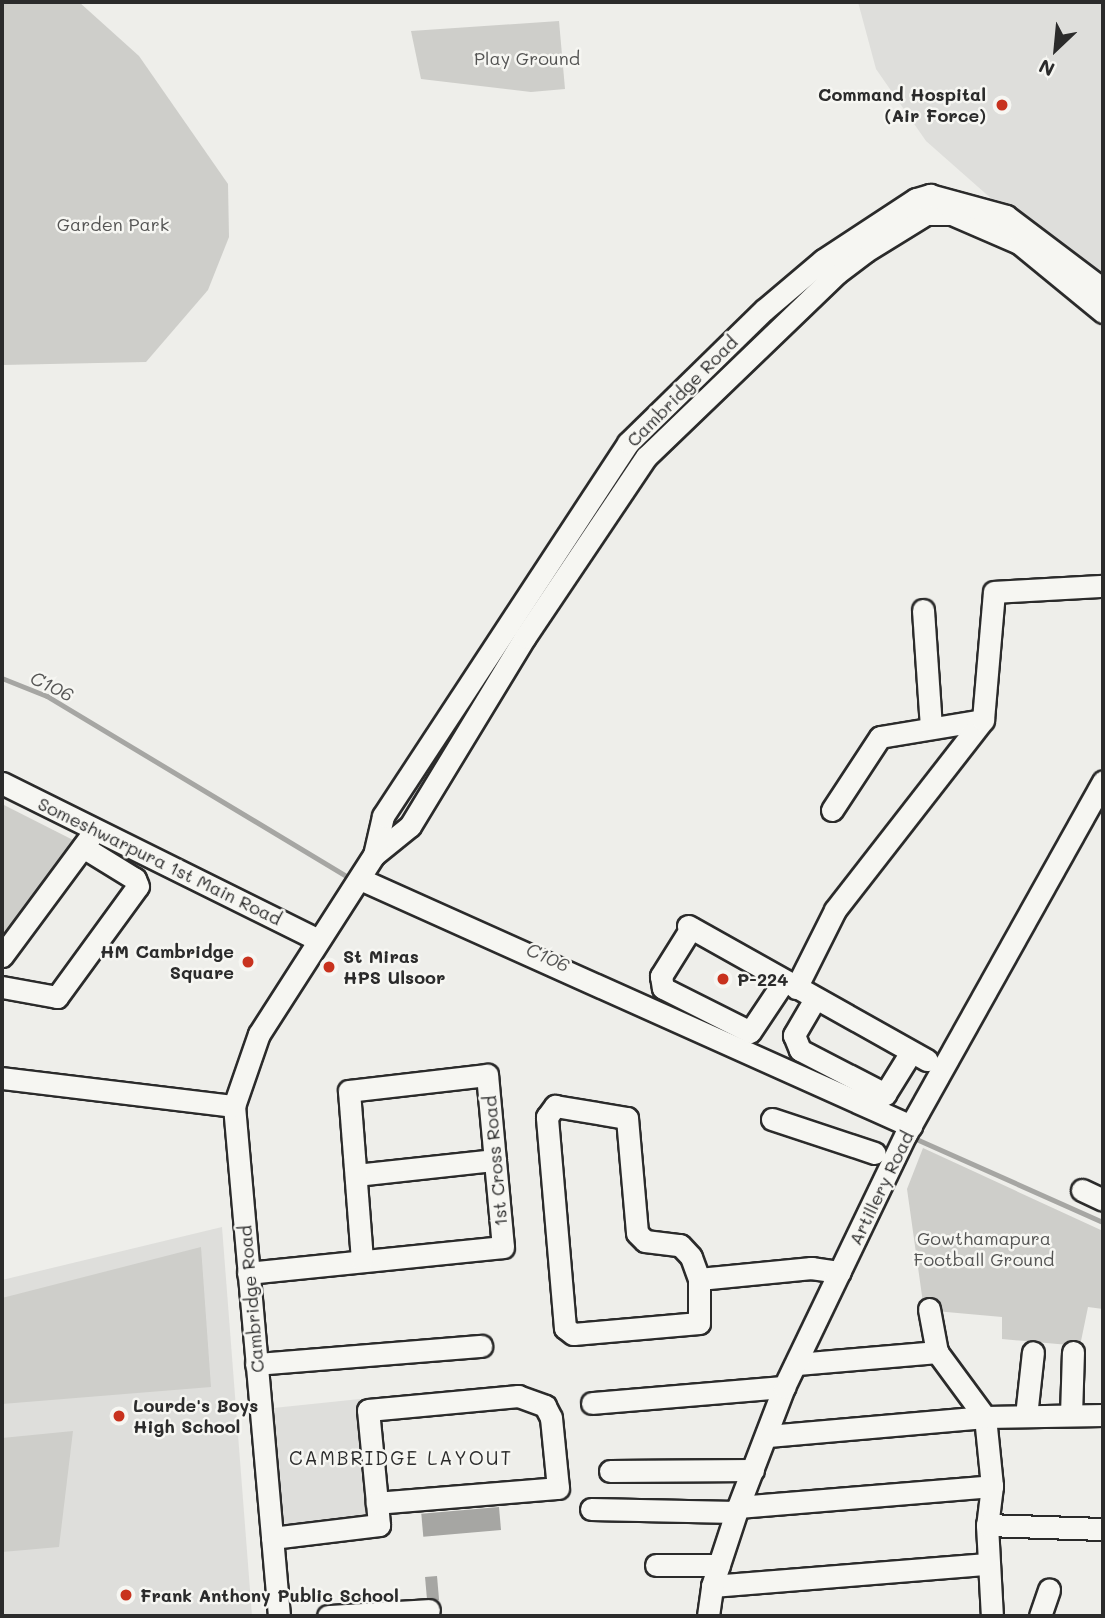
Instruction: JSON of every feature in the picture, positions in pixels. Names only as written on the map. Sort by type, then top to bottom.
[{"type":"street","name":"Cambridge Road","points":[[279,1616],[234,1106],[259,1034],[374,855],[383,816],[628,443],[686,383],[823,260],[916,199],[930,195],[1006,216],[1103,289]]},
{"type":"street","name":"Cambridge Road","points":[[374,855],[410,826],[525,637],[646,457],[837,273],[866,251],[926,214],[952,214],[1019,243],[1103,313]]},
{"type":"street","points":[[815,999],[794,1035],[800,1050],[885,1094],[919,1056],[790,985],[690,927],[661,976],[663,988],[750,1032],[790,985],[835,910],[983,719],[994,592],[1103,586]]},
{"type":"street","points":[[923,610],[930,727]]},
{"type":"street","points":[[832,810],[880,737],[983,719]]},
{"type":"street","name":"Artillery Road","points":[[708,1616],[712,1586],[737,1510],[768,1436],[784,1387],[911,1126],[1103,781]]},
{"type":"street","name":"Someshwarpura 1st Main Road","points":[[2,783],[318,940]]},
{"type":"street","points":[[2,956],[96,829]]},
{"type":"street","points":[[2,987],[57,997],[138,886],[135,879],[83,847]]},
{"type":"street","points":[[359,879],[911,1126]]},
{"type":"street","name":"1st Cross Road","points":[[248,1273],[503,1247],[487,1075],[349,1091],[362,1261]]},
{"type":"street","points":[[2,1078],[234,1106]]},
{"type":"street","points":[[555,1106],[627,1118],[639,1238],[680,1245],[691,1257],[699,1279],[702,1317],[694,1326],[568,1332],[550,1110],[555,1106]]},
{"type":"street","points":[[772,1119],[875,1153]]},
{"type":"street","points":[[356,1175],[495,1160]]},
{"type":"street","points":[[1082,1190],[1103,1200]]},
{"type":"street","points":[[699,1279],[798,1272],[811,1268],[838,1277]]},
{"type":"street","points":[[929,1310],[937,1352],[985,1417],[992,1486],[987,1525],[987,1564],[992,1616]]},
{"type":"street","points":[[256,1364],[481,1346]]},
{"type":"street","points":[[797,1364],[937,1352]]},
{"type":"street","points":[[1026,1416],[1033,1352]]},
{"type":"street","points":[[1071,1415],[1073,1352]]},
{"type":"street","points":[[592,1403],[784,1387]]},
{"type":"street","points":[[272,1538],[379,1525],[368,1410],[518,1396],[545,1406],[558,1488],[377,1503]]},
{"type":"street","points":[[768,1436],[985,1417],[1103,1415]]},
{"type":"street","points":[[610,1471],[753,1470]]},
{"type":"street","points":[[591,1509],[737,1510],[992,1486]]},
{"type":"street","points":[[987,1525],[1103,1529]]},
{"type":"street","points":[[712,1586],[987,1564]]},
{"type":"street","points":[[656,1566],[719,1565]]},
{"type":"street","points":[[1041,1616],[1049,1590]]},
{"type":"street","points":[[328,1616],[429,1610]]},
{"type":"shaded area","name":"Command Hospital (Air Force)","points":[[858,2],[1103,2],[1103,276],[1012,208],[994,201],[926,141],[876,69]]},
{"type":"shaded area","name":"Lourde's Boys High School","points":[[222,1227],[252,1616],[2,1616],[2,1280]]},
{"type":"shaded area","points":[[360,1399],[373,1521],[281,1531],[269,1409]]},
{"type":"shaded area","points":[[499,1507],[501,1530],[423,1537],[421,1514]]},
{"type":"shaded area","points":[[437,1576],[439,1600],[427,1601],[425,1577]]},
{"type":"green space","name":"Garden Park","points":[[2,2],[79,2],[139,56],[228,184],[229,237],[208,290],[146,362],[2,365]]},
{"type":"green space","name":"Play Ground","points":[[559,21],[565,89],[531,92],[421,79],[411,31]]},
{"type":"green space","points":[[2,804],[77,842],[2,944]]},
{"type":"green space","name":"Gowthamapura Football Ground","points":[[923,1148],[1103,1231],[1103,1309],[1088,1307],[1080,1346],[1002,1339],[1002,1317],[924,1310],[907,1189]]},
{"type":"green space","points":[[201,1247],[211,1387],[2,1404],[2,1298]]},
{"type":"green space","points":[[73,1431],[59,1547],[2,1552],[2,1438]]},
{"type":"waterway","name":"C106","points":[[2,678],[47,696],[351,879]]},
{"type":"waterway","name":"C106","points":[[912,1137],[1103,1222]]},
{"type":"place","name":"Command Hospital (Air Force)","points":[[1002,105]]},
{"type":"place","name":"HM Cambridge Square","points":[[248,962]]},
{"type":"place","name":"St Miras HPS Ulsoor","points":[[329,967]]},
{"type":"place","name":"P-224","points":[[723,979]]},
{"type":"place","name":"Lourde's Boys High School","points":[[119,1416]]},
{"type":"place","name":"Frank Anthony Public School","points":[[126,1595]]},
{"type":"district","name":"CAMBRIDGE LAYOUT","points":[[401,1458]]}]
